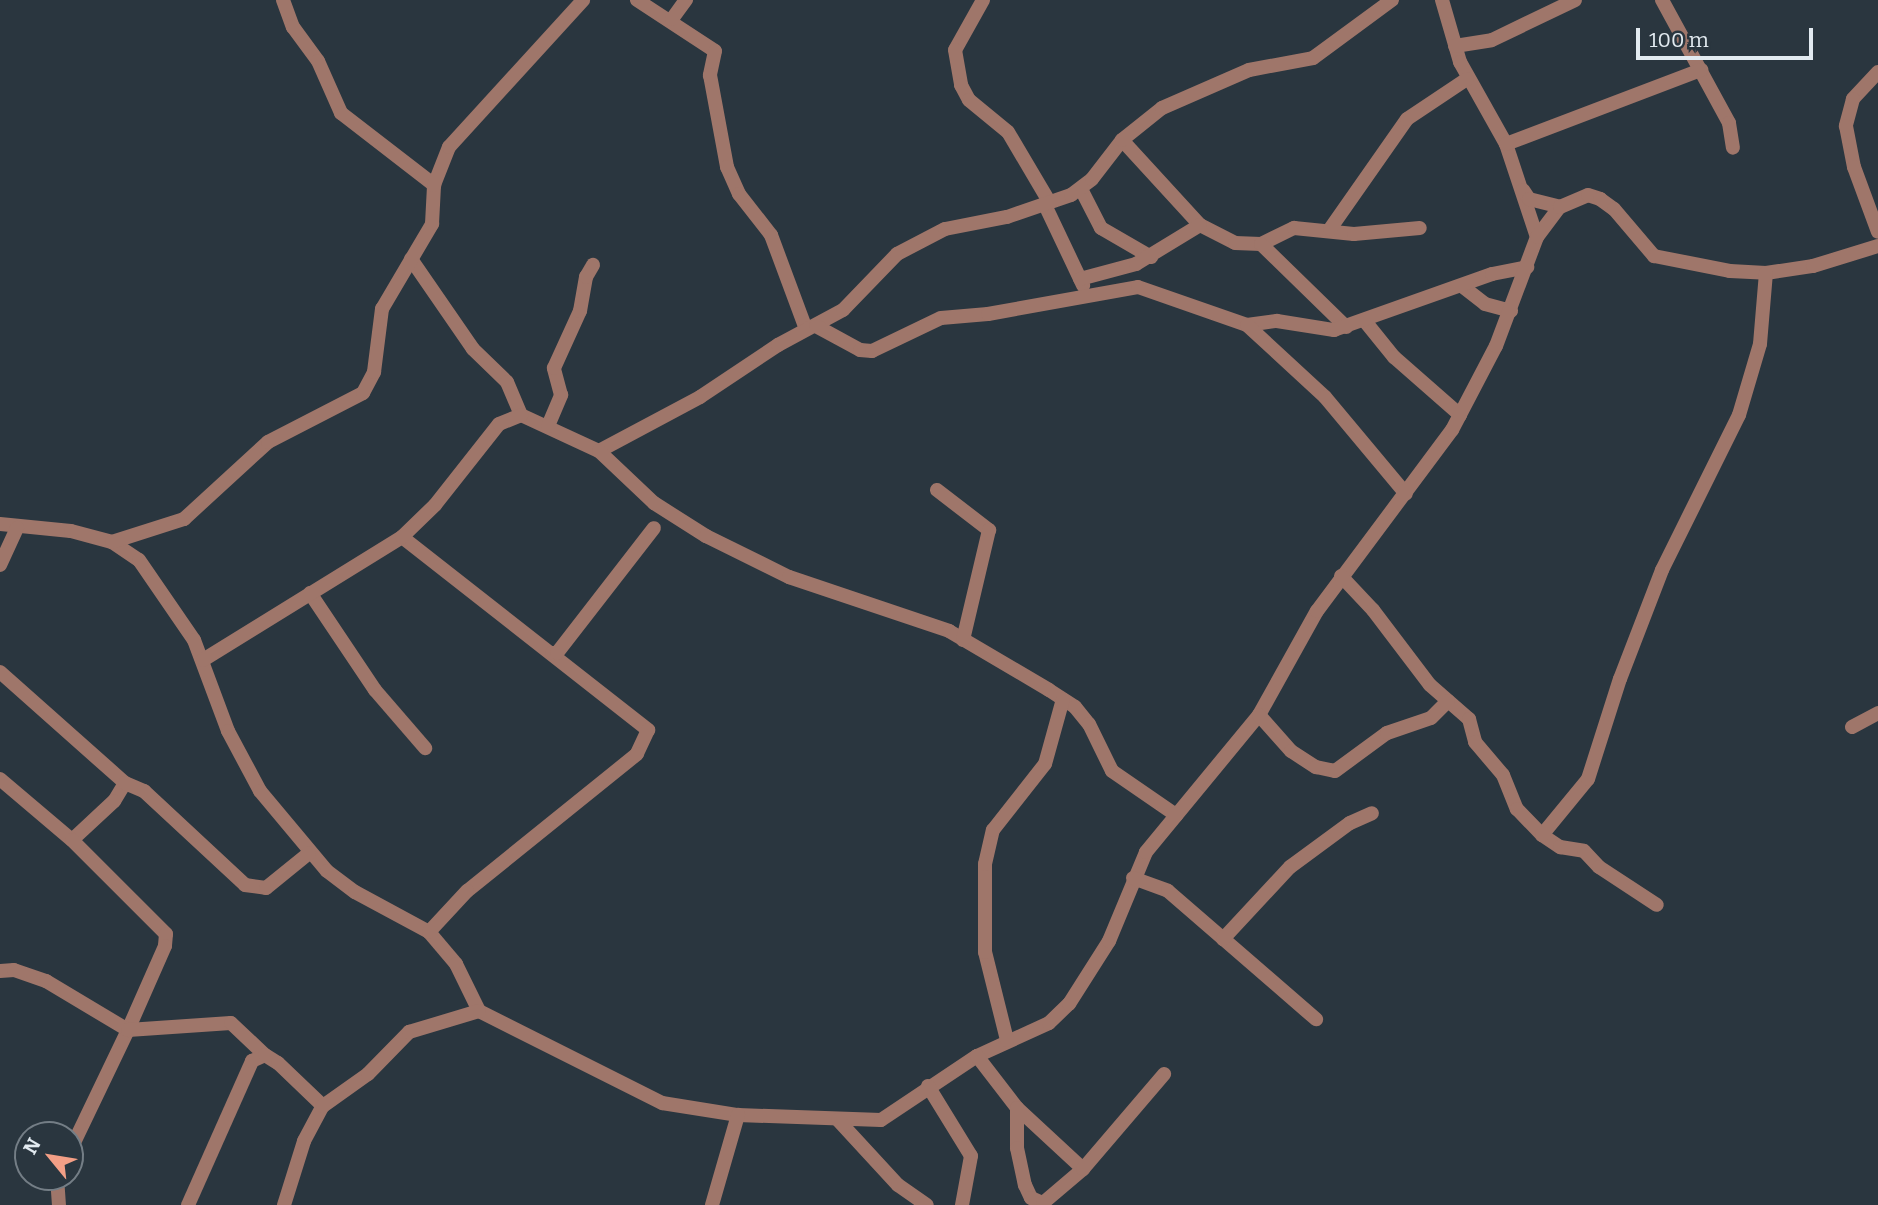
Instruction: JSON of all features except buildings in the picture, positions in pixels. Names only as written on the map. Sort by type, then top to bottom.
[{"type":"street","points":[[283,0],[293,27],[318,61],[341,113],[434,185]]},
{"type":"street","points":[[112,542],[184,519],[268,442],[363,393],[374,372],[382,309],[432,225],[434,185],[443,159],[457,138],[583,0]]},
{"type":"street","points":[[637,0],[672,19],[715,51],[710,75],[727,167],[744,201],[771,235],[811,327],[860,349],[872,351],[941,318],[988,314],[1087,293],[1138,287],[1247,325],[1325,397],[1406,494]]},
{"type":"street","points":[[672,19],[686,0]]},
{"type":"street","points":[[984,0],[955,50],[961,85],[969,100],[1008,132],[1047,204],[1087,293]]},
{"type":"street","points":[[599,451],[700,397],[854,300],[897,254],[946,229],[1047,204],[1081,189],[1122,140],[1147,117],[1196,90],[1249,70],[1298,63],[1328,50],[1392,0]]},
{"type":"street","points":[[1442,0],[1467,79],[1506,144],[1537,237]]},
{"type":"street","points":[[1455,46],[1492,40],[1575,0]]},
{"type":"street","points":[[1662,0],[1729,123],[1733,148]]},
{"type":"street","points":[[1506,144],[1701,70]]},
{"type":"street","points":[[1878,72],[1853,99],[1846,126],[1854,167],[1878,232]]},
{"type":"street","points":[[1330,229],[1407,119],[1467,79]]},
{"type":"street","points":[[1122,140],[1200,225],[1235,243],[1261,244],[1294,228],[1330,229],[1354,234],[1399,227],[1420,228]]},
{"type":"street","points":[[1081,189],[1101,228],[1151,257]]},
{"type":"street","points":[[1522,189],[1529,199],[1560,207]]},
{"type":"street","points":[[0,524],[17,528],[71,531],[112,542],[139,560],[203,660],[242,761],[309,853],[355,892],[429,932],[456,964],[479,1010],[662,1103],[738,1115],[838,1121],[891,1116],[928,1086],[1007,1040],[1049,1023],[1069,1004],[1109,940],[1146,852],[1259,715],[1341,576],[1406,494],[1460,415],[1511,311],[1537,237],[1560,207],[1588,195],[1614,209],[1654,256],[1698,267],[1766,273],[1813,266],[1878,246]]},
{"type":"street","points":[[1080,279],[1114,273],[1151,257],[1200,225]]},
{"type":"street","points":[[1261,244],[1346,327]]},
{"type":"street","points":[[411,259],[473,349],[507,382],[521,415]]},
{"type":"street","points":[[548,426],[561,394],[554,368],[580,311],[586,277],[593,265]]},
{"type":"street","points":[[1247,325],[1277,321],[1319,331],[1346,327],[1462,286],[1527,267]]},
{"type":"street","points":[[1542,835],[1588,779],[1620,679],[1662,570],[1739,415],[1760,345],[1766,273]]},
{"type":"street","points":[[1462,286],[1485,304],[1511,311]]},
{"type":"street","points":[[1364,320],[1395,357],[1460,415]]},
{"type":"street","points":[[203,660],[402,537],[435,505],[499,424],[521,415],[599,451],[654,503],[706,536],[789,577],[896,610],[963,640],[1063,699],[1094,731],[1112,771],[1176,815]]},
{"type":"street","points":[[937,490],[989,530],[963,640]]},
{"type":"street","points":[[0,565],[17,528]]},
{"type":"street","points":[[552,653],[557,653],[654,528]]},
{"type":"street","points":[[402,537],[649,730],[637,754],[467,891],[429,932]]},
{"type":"street","points":[[1341,576],[1448,701],[1469,719],[1475,742],[1503,775],[1517,810],[1542,835],[1560,847],[1584,851],[1599,867],[1657,905]]},
{"type":"street","points":[[310,593],[375,690],[425,748]]},
{"type":"street","points":[[0,672],[125,783],[144,791],[245,885],[266,888],[309,853]]},
{"type":"street","points":[[1007,1040],[985,952],[985,864],[993,830],[1045,764],[1063,699]]},
{"type":"street","points":[[1259,715],[1291,751],[1316,767],[1335,771],[1387,733],[1431,718],[1448,701]]},
{"type":"street","points":[[1852,727],[1878,713]]},
{"type":"street","points":[[0,779],[72,841],[166,934],[165,946],[84,1122]]},
{"type":"street","points":[[72,841],[114,801],[125,783]]},
{"type":"street","points":[[1223,939],[1290,867],[1343,828],[1372,813]]},
{"type":"street","points":[[1133,878],[1168,891],[1316,1019]]},
{"type":"street","points":[[0,971],[14,970],[46,981],[128,1030],[231,1023],[323,1106]]},
{"type":"street","points":[[284,1205],[304,1141],[323,1106],[368,1074],[409,1032],[479,1010]]},
{"type":"street","points":[[188,1205],[247,1070],[265,1055]]},
{"type":"street","points":[[977,1056],[1017,1108],[1083,1169]]},
{"type":"street","points":[[1017,1108],[1017,1148],[1025,1185],[1036,1202],[1052,1200],[1083,1169],[1164,1074]]},
{"type":"street","points":[[928,1086],[971,1156],[962,1205]]},
{"type":"street","points":[[712,1205],[738,1115]]},
{"type":"street","points":[[838,1121],[898,1185],[927,1205]]}]
